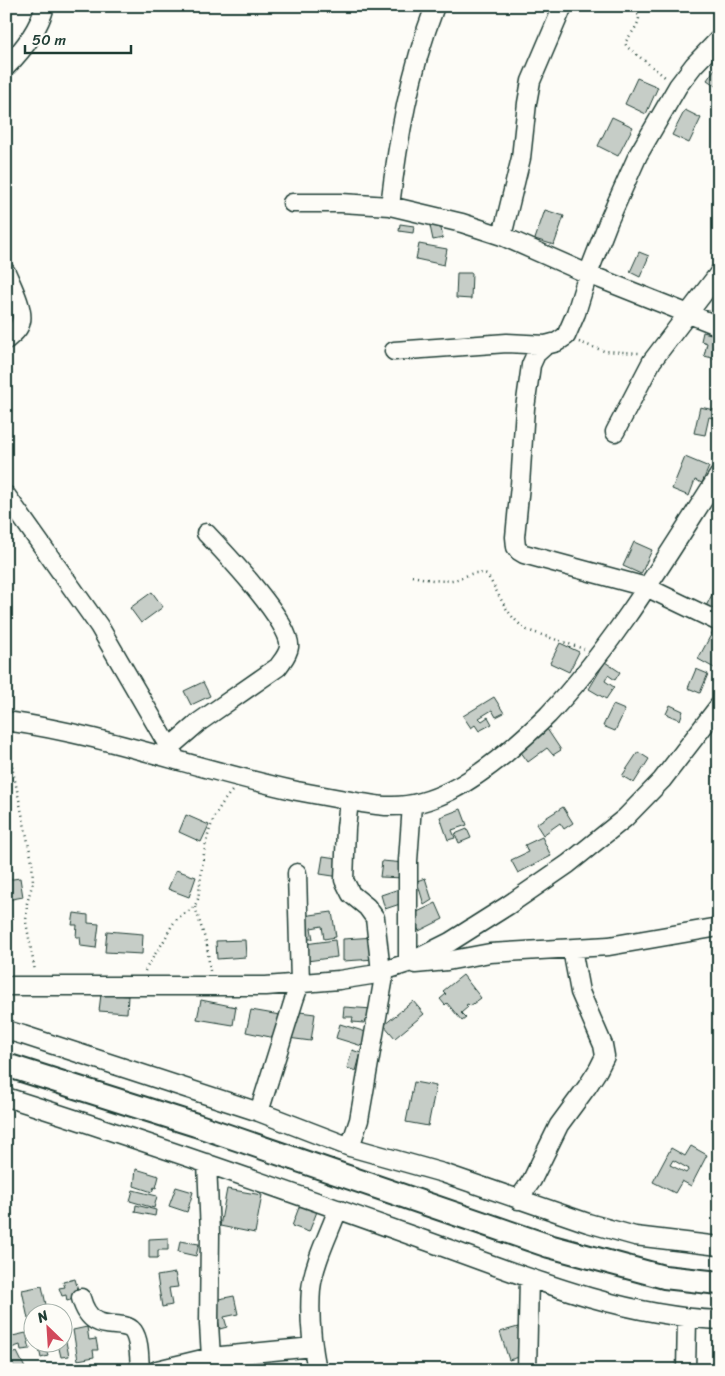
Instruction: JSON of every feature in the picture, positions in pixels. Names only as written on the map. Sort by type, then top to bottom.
[{"type":"main road","points":[[6,1065],[196,1125],[549,1246],[664,1277],[719,1283]]},
{"type":"street","points":[[6,68],[30,38],[42,17],[45,6]]},
{"type":"street","points":[[390,206],[397,148],[409,89],[434,6]]},
{"type":"street","points":[[502,236],[522,158],[527,103],[532,81],[563,6]]},
{"type":"street","points":[[394,351],[507,343],[546,345],[557,342],[566,336],[576,313],[588,274],[627,177],[678,86],[694,64],[719,39]]},
{"type":"street","points":[[292,203],[390,206],[462,223],[502,236],[588,274],[719,326]]},
{"type":"street","points":[[6,272],[21,313],[21,322],[15,332],[6,340]]},
{"type":"street","points":[[615,432],[652,362],[719,273]]},
{"type":"street","points":[[546,345],[536,354],[529,376],[524,408],[515,537],[516,547],[524,554],[646,587],[719,622]]},
{"type":"street","points":[[9,721],[173,753],[242,778],[349,801],[388,806],[412,805],[438,797],[461,785],[492,764],[547,716],[600,654],[627,618],[719,475]]},
{"type":"street","points":[[6,495],[99,626],[173,753]]},
{"type":"street","points":[[173,753],[198,722],[278,667],[290,646],[287,633],[249,580],[206,533]]},
{"type":"street","points":[[6,986],[266,986],[339,980],[383,972],[406,964],[450,942],[507,906],[568,864],[625,818],[662,780],[719,706]]},
{"type":"street","points":[[349,801],[344,880],[351,894],[367,906],[375,918],[383,972],[362,1102],[350,1147]]},
{"type":"street","points":[[406,964],[408,861],[412,805]]},
{"type":"street","points":[[259,1112],[300,983],[297,873]]},
{"type":"street","points":[[406,964],[447,962],[490,953],[618,945],[719,927]]},
{"type":"street","points":[[518,1200],[532,1180],[559,1125],[593,1078],[605,1056],[603,1045],[584,1002],[572,949]]},
{"type":"street","points":[[6,1030],[259,1112],[350,1147],[443,1174],[518,1200],[635,1236],[719,1246]]},
{"type":"street","points":[[6,1097],[207,1162],[575,1293],[617,1304],[687,1318],[719,1320]]},
{"type":"street","points":[[207,1162],[210,1232],[211,1357]]},
{"type":"street","points":[[317,1370],[313,1347],[311,1289],[316,1266],[338,1209]]},
{"type":"street","points":[[527,1370],[529,1278]]},
{"type":"street","points":[[81,1298],[89,1315],[98,1323],[129,1328],[133,1332],[140,1370]]},
{"type":"street","points":[[687,1318],[687,1369]]},
{"type":"street","points":[[157,1370],[211,1357],[313,1347]]},
{"type":"path","points":[[609,6],[636,12],[640,19],[626,40],[627,47],[678,86]]},
{"type":"path","points":[[566,336],[589,347],[604,351],[643,354],[652,362]]},
{"type":"path","points":[[412,576],[442,582],[456,580],[479,572],[487,575],[511,617],[527,630],[600,654]]},
{"type":"path","points":[[9,721],[10,750],[32,861],[33,882],[27,903],[26,922],[37,985]]},
{"type":"path","points":[[212,985],[207,946],[195,907],[208,830],[215,814],[242,778]]},
{"type":"path","points":[[138,985],[172,926],[195,907]]},
{"type":"building","points":[[719,63],[719,88],[707,80]]},
{"type":"building","points":[[637,78],[658,87],[646,114],[625,104]]},
{"type":"building","points":[[685,110],[701,118],[689,143],[672,135]]},
{"type":"building","points":[[612,117],[633,127],[618,156],[598,146]]},
{"type":"building","points":[[545,210],[564,216],[554,245],[535,239]]},
{"type":"building","points":[[400,224],[414,226],[413,233],[399,231]]},
{"type":"building","points":[[440,224],[443,238],[433,240],[430,226]]},
{"type":"building","points":[[419,244],[447,249],[444,265],[416,259]]},
{"type":"building","points":[[639,252],[649,256],[640,277],[630,272]]},
{"type":"building","points":[[457,273],[472,273],[471,299],[456,298]]},
{"type":"building","points":[[703,332],[719,336],[717,359],[704,356],[707,343],[701,341]]},
{"type":"building","points":[[700,407],[719,411],[718,419],[709,417],[705,435],[694,433]]},
{"type":"building","points":[[685,457],[709,467],[702,483],[695,480],[689,496],[672,489]]},
{"type":"building","points":[[719,498],[719,511],[714,509]]},
{"type":"building","points":[[634,542],[652,550],[641,574],[623,566]]},
{"type":"building","points":[[719,581],[719,617],[704,610]]},
{"type":"building","points":[[152,592],[163,607],[141,623],[130,608]]},
{"type":"building","points":[[713,631],[719,634],[719,665],[716,669],[698,659]]},
{"type":"building","points":[[560,643],[579,652],[569,672],[550,663]]},
{"type":"building","points":[[605,662],[620,672],[615,680],[608,675],[605,681],[614,687],[606,699],[589,689]]},
{"type":"building","points":[[696,669],[708,674],[700,693],[688,688]]},
{"type":"building","points":[[203,682],[210,696],[191,705],[184,691]]},
{"type":"building","points":[[494,697],[504,713],[496,717],[492,710],[479,718],[482,721],[488,717],[492,724],[479,731],[475,725],[471,728],[463,716]]},
{"type":"building","points":[[613,705],[625,710],[615,731],[603,726]]},
{"type":"building","points":[[670,705],[683,711],[680,720],[666,714]]},
{"type":"building","points":[[547,729],[561,750],[553,755],[547,748],[528,762],[518,748]]},
{"type":"building","points":[[638,752],[649,759],[634,783],[622,776]]},
{"type":"building","points":[[563,807],[573,823],[564,829],[560,823],[543,835],[536,824]]},
{"type":"building","points":[[461,809],[467,825],[452,830],[455,838],[448,840],[440,817]]},
{"type":"building","points":[[186,815],[209,825],[201,842],[179,832]]},
{"type":"building","points":[[467,829],[471,838],[459,843],[455,834]]},
{"type":"building","points":[[542,837],[551,856],[518,873],[511,860],[528,852],[525,845]]},
{"type":"building","points":[[323,856],[343,859],[340,877],[320,874]]},
{"type":"building","points":[[382,861],[405,863],[404,878],[380,877]]},
{"type":"building","points":[[176,870],[196,877],[189,897],[168,889]]},
{"type":"building","points":[[20,878],[23,897],[7,900],[8,909],[6,909],[6,880]]},
{"type":"building","points":[[425,878],[432,900],[424,905],[417,881]]},
{"type":"building","points":[[402,888],[406,902],[385,909],[381,895]]},
{"type":"building","points":[[436,903],[443,919],[419,931],[411,915]]},
{"type":"building","points":[[332,912],[336,937],[324,939],[322,926],[311,928],[313,939],[306,939],[303,916]]},
{"type":"building","points":[[74,913],[88,915],[88,923],[99,924],[96,948],[81,946],[80,937],[76,937],[77,925],[72,925]]},
{"type":"building","points":[[107,931],[143,934],[142,954],[105,952]]},
{"type":"building","points":[[376,937],[376,959],[343,961],[343,939]]},
{"type":"building","points":[[245,940],[246,957],[217,959],[216,941]]},
{"type":"building","points":[[335,940],[337,957],[307,961],[305,944]]},
{"type":"building","points":[[463,975],[481,998],[470,1006],[466,1005],[468,1007],[461,1013],[466,1018],[462,1021],[447,1003],[445,1005],[440,999],[446,994],[443,991]]},
{"type":"building","points":[[101,994],[128,996],[127,1013],[99,1011]]},
{"type":"building","points":[[201,1000],[236,1007],[233,1025],[197,1019]]},
{"type":"building","points":[[413,1001],[424,1014],[395,1038],[384,1025]]},
{"type":"building","points":[[344,1007],[373,1009],[372,1020],[365,1020],[364,1023],[352,1022],[353,1017],[343,1017]]},
{"type":"building","points":[[251,1010],[280,1015],[275,1038],[246,1032]]},
{"type":"building","points":[[292,1011],[315,1014],[311,1041],[288,1038]]},
{"type":"building","points":[[340,1024],[366,1032],[362,1046],[336,1038]]},
{"type":"building","points":[[352,1050],[361,1053],[356,1071],[347,1068]]},
{"type":"building","points":[[414,1082],[436,1086],[428,1126],[406,1122]]},
{"type":"building","points":[[691,1146],[707,1155],[691,1186],[682,1181],[675,1193],[653,1182],[671,1148],[685,1156]],"holes":[[[673,1160],[689,1169],[686,1173],[670,1165]]]},
{"type":"building","points":[[136,1169],[159,1176],[156,1188],[154,1187],[152,1192],[134,1186]]},
{"type":"building","points":[[176,1187],[193,1192],[187,1212],[169,1206]]},
{"type":"building","points":[[227,1189],[262,1195],[255,1233],[220,1226]]},
{"type":"building","points":[[133,1190],[157,1196],[154,1208],[130,1201]]},
{"type":"building","points":[[301,1202],[318,1209],[309,1232],[292,1226]]},
{"type":"building","points":[[136,1205],[156,1210],[155,1216],[135,1212]]},
{"type":"building","points":[[168,1238],[168,1250],[158,1250],[158,1258],[149,1258],[149,1239]]},
{"type":"building","points":[[180,1241],[199,1244],[196,1256],[178,1252]]},
{"type":"building","points":[[175,1273],[178,1287],[169,1288],[172,1305],[162,1307],[157,1276]]},
{"type":"building","points":[[75,1279],[80,1297],[67,1301],[66,1295],[62,1296],[59,1288],[65,1287],[63,1282]]},
{"type":"building","points":[[42,1286],[46,1304],[25,1304],[22,1290]]},
{"type":"building","points":[[234,1296],[238,1314],[224,1317],[227,1327],[220,1329],[214,1300]]},
{"type":"building","points":[[87,1327],[89,1340],[96,1339],[98,1350],[93,1350],[94,1357],[78,1360],[73,1330]]},
{"type":"building","points":[[518,1327],[526,1355],[509,1360],[500,1332]]},
{"type":"building","points":[[22,1334],[22,1350],[20,1345],[11,1348],[8,1337]]},
{"type":"building","points":[[17,1352],[26,1370],[9,1370],[6,1357]]},
{"type":"building","points":[[40,1354],[47,1354],[48,1356],[41,1358]]},
{"type":"building","points":[[60,1354],[69,1354],[69,1356],[61,1357]]},
{"type":"building","points":[[243,1355],[245,1364],[241,1365],[242,1370],[221,1370],[219,1360]]}]
